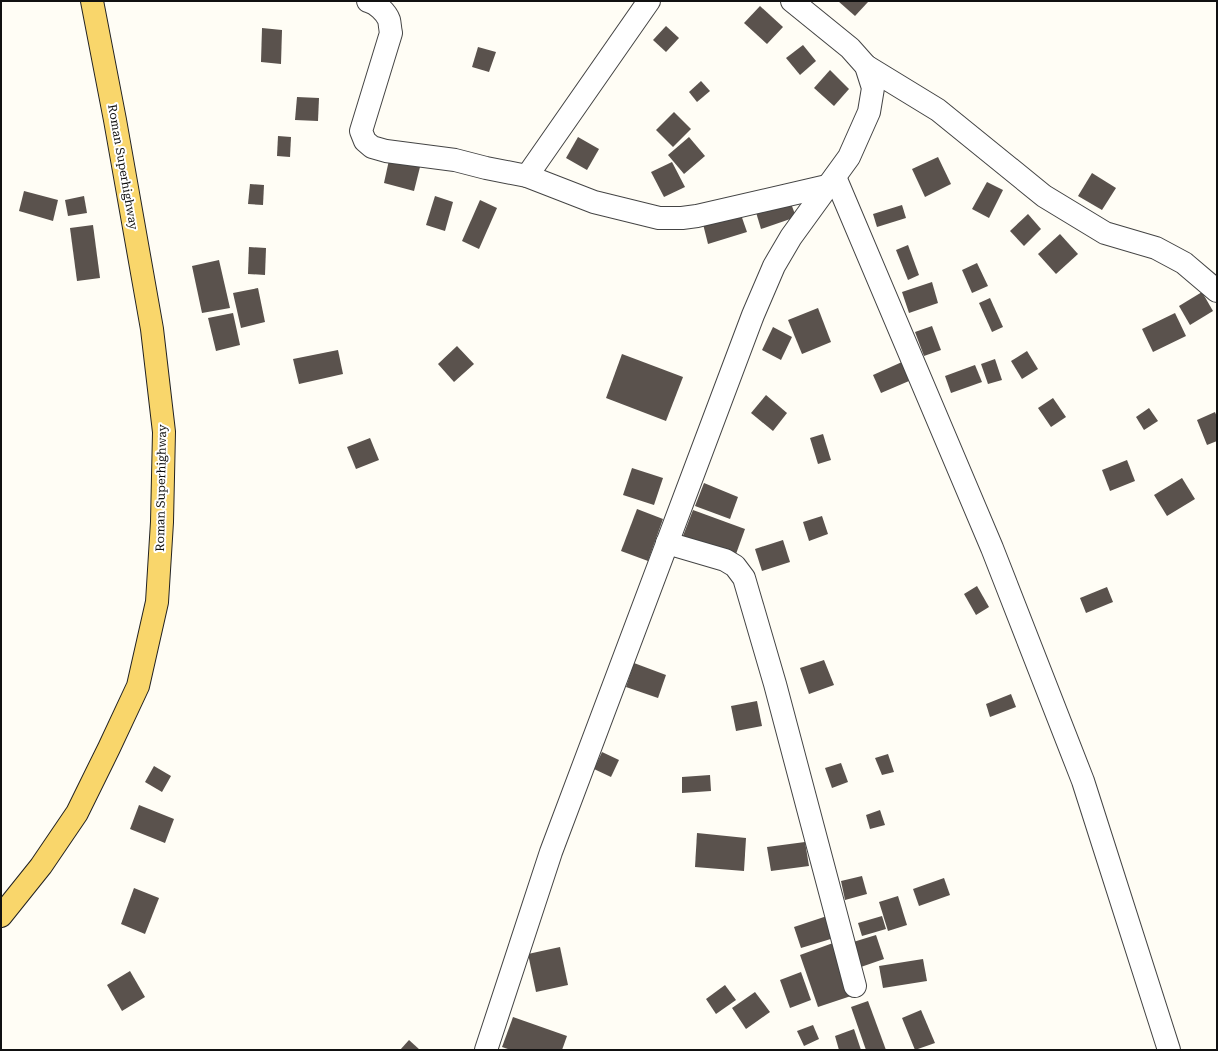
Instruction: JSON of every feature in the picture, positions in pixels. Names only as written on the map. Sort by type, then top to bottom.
[{"type":"main road","name":"Roman Superhighway","points":[[1,916],[41,866],[77,813],[106,755],[138,686],[157,602],[162,522],[163,424],[152,329],[115,120],[92,1]]},
{"type":"street","points":[[368,1],[374,3],[383,11],[389,20],[391,33],[361,131],[364,141],[372,147],[386,151],[455,160],[527,176],[594,202],[659,218],[698,216],[831,181]]},
{"type":"street","points":[[527,176],[649,1]]},
{"type":"street","points":[[792,1],[850,48],[866,66],[938,110],[1044,196],[1105,233],[1156,248],[1177,259],[1184,263],[1217,291]]},
{"type":"street","points":[[486,1050],[551,852],[753,314],[774,266],[791,237],[849,156],[869,112],[873,88],[866,66]]},
{"type":"street","points":[[831,181],[992,548],[1083,781],[1169,1050]]},
{"type":"street","points":[[667,544],[725,560],[735,566],[744,578],[775,684],[855,986]]},
{"type":"building","points":[[838,1],[868,1],[868,2],[855,16]]},
{"type":"building","points":[[760,6],[783,27],[767,44],[744,23]]},
{"type":"building","points":[[666,26],[679,38],[666,52],[653,40]]},
{"type":"building","points":[[262,28],[282,30],[281,64],[261,62]]},
{"type":"building","points":[[803,45],[816,61],[800,75],[786,58]]},
{"type":"building","points":[[478,47],[496,52],[489,72],[472,67]]},
{"type":"building","points":[[830,70],[849,89],[834,106],[814,88]]},
{"type":"building","points":[[701,81],[710,91],[697,102],[689,92]]},
{"type":"building","points":[[297,97],[319,98],[318,121],[295,120]]},
{"type":"building","points":[[674,112],[691,129],[673,147],[656,130]]},
{"type":"building","points":[[278,136],[291,137],[290,157],[277,156]]},
{"type":"building","points":[[578,137],[599,149],[587,170],[566,158]]},
{"type":"building","points":[[689,137],[705,156],[684,174],[668,155]]},
{"type":"building","points":[[938,157],[951,184],[925,197],[912,169]]},
{"type":"building","points":[[389,160],[420,167],[414,191],[384,183]]},
{"type":"building","points":[[672,162],[685,187],[664,197],[651,172]]},
{"type":"building","points":[[1092,173],[1116,188],[1102,210],[1078,196]]},
{"type":"building","points":[[987,182],[1003,190],[989,218],[972,209]]},
{"type":"building","points":[[250,184],[264,185],[263,205],[248,204]]},
{"type":"building","points":[[24,191],[58,200],[53,221],[19,211]]},
{"type":"building","points":[[84,196],[87,213],[68,216],[65,200]]},
{"type":"building","points":[[435,196],[453,202],[445,231],[426,225]]},
{"type":"building","points":[[789,198],[796,217],[761,229],[755,209]]},
{"type":"building","points":[[480,200],[497,208],[479,249],[462,241]]},
{"type":"building","points":[[902,205],[906,218],[877,227],[873,214]]},
{"type":"building","points":[[739,209],[747,232],[708,244],[702,220]]},
{"type":"building","points":[[1028,214],[1041,229],[1024,246],[1010,231]]},
{"type":"building","points":[[93,225],[100,278],[77,281],[70,228]]},
{"type":"building","points":[[1060,234],[1078,254],[1056,274],[1038,254]]},
{"type":"building","points":[[908,245],[919,275],[908,280],[896,250]]},
{"type":"building","points":[[249,247],[266,248],[265,275],[248,274]]},
{"type":"building","points":[[219,260],[230,308],[202,313],[192,266]]},
{"type":"building","points":[[977,263],[988,286],[972,293],[962,270]]},
{"type":"building","points":[[932,282],[938,303],[909,313],[902,292]]},
{"type":"building","points":[[258,288],[265,322],[241,328],[233,293]]},
{"type":"building","points":[[1202,292],[1213,311],[1190,325],[1179,306]]},
{"type":"building","points":[[990,298],[1003,327],[992,332],[979,303]]},
{"type":"building","points":[[818,308],[831,342],[802,354],[788,320]]},
{"type":"building","points":[[233,313],[240,345],[216,351],[208,318]]},
{"type":"building","points":[[1175,313],[1186,336],[1153,352],[1142,329]]},
{"type":"building","points":[[932,326],[941,350],[924,356],[915,332]]},
{"type":"building","points":[[773,327],[792,337],[781,360],[762,350]]},
{"type":"building","points":[[457,346],[474,364],[454,382],[438,364]]},
{"type":"building","points":[[338,350],[343,374],[299,384],[293,359]]},
{"type":"building","points":[[1027,351],[1038,369],[1022,379],[1011,361]]},
{"type":"building","points":[[622,354],[683,377],[666,421],[606,398]]},
{"type":"building","points":[[995,359],[1002,380],[988,384],[981,364]]},
{"type":"building","points":[[902,362],[909,381],[881,393],[873,375]]},
{"type":"building","points":[[975,365],[982,382],[951,393],[945,376]]},
{"type":"building","points":[[766,395],[787,413],[773,431],[751,413]]},
{"type":"building","points":[[1053,398],[1066,417],[1051,427],[1038,408]]},
{"type":"building","points":[[1149,408],[1158,421],[1144,430],[1136,417]]},
{"type":"building","points":[[1215,412],[1217,417],[1217,441],[1207,445],[1197,420]]},
{"type":"building","points":[[823,434],[831,460],[818,464],[810,438]]},
{"type":"building","points":[[370,438],[379,460],[356,469],[347,447]]},
{"type":"building","points":[[1127,460],[1135,481],[1110,491],[1102,470]]},
{"type":"building","points":[[632,468],[663,478],[654,505],[623,495]]},
{"type":"building","points":[[1182,478],[1195,499],[1167,516],[1154,495]]},
{"type":"building","points":[[704,483],[738,497],[730,519],[695,506]]},
{"type":"building","points":[[637,509],[663,519],[648,561],[621,551]]},
{"type":"building","points":[[693,510],[745,529],[736,554],[683,536]]},
{"type":"building","points":[[822,516],[828,534],[809,541],[803,522]]},
{"type":"building","points":[[783,540],[790,562],[762,571],[755,549]]},
{"type":"building","points":[[977,586],[989,607],[976,615],[964,594]]},
{"type":"building","points":[[1107,587],[1113,602],[1086,613],[1080,598]]},
{"type":"building","points":[[824,660],[834,685],[809,694],[800,668]]},
{"type":"building","points":[[634,663],[666,675],[658,698],[626,687]]},
{"type":"building","points":[[1011,694],[1016,707],[990,717],[986,704]]},
{"type":"building","points":[[757,701],[762,726],[736,731],[731,706]]},
{"type":"building","points":[[602,752],[619,760],[611,777],[594,769]]},
{"type":"building","points":[[888,754],[894,772],[882,775],[875,758]]},
{"type":"building","points":[[841,763],[848,782],[832,788],[825,768]]},
{"type":"building","points":[[154,766],[171,776],[162,792],[145,782]]},
{"type":"building","points":[[710,775],[711,791],[682,793],[682,777]]},
{"type":"building","points":[[139,805],[174,819],[165,843],[130,829]]},
{"type":"building","points":[[880,810],[885,825],[870,829],[866,815]]},
{"type":"building","points":[[697,833],[746,838],[744,871],[695,867]]},
{"type":"building","points":[[805,842],[809,866],[771,871],[767,847]]},
{"type":"building","points":[[862,876],[867,894],[845,900],[841,881]]},
{"type":"building","points":[[944,878],[950,895],[919,906],[913,889]]},
{"type":"building","points":[[134,888],[159,898],[145,934],[121,924]]},
{"type":"building","points":[[898,896],[907,925],[888,931],[879,902]]},
{"type":"building","points":[[827,916],[834,938],[801,948],[794,927]]},
{"type":"building","points":[[882,916],[886,929],[862,936],[858,923]]},
{"type":"building","points":[[876,935],[884,959],[858,968],[850,943]]},
{"type":"building","points":[[833,943],[851,996],[818,1007],[800,955]]},
{"type":"building","points":[[560,947],[568,985],[536,992],[528,954]]},
{"type":"building","points":[[923,959],[927,981],[883,988],[879,966]]},
{"type":"building","points":[[130,971],[145,997],[122,1011],[107,985]]},
{"type":"building","points":[[801,972],[811,1000],[790,1008],[780,980]]},
{"type":"building","points":[[725,985],[736,1000],[716,1014],[706,999]]},
{"type":"building","points":[[755,992],[770,1012],[746,1029],[732,1008]]},
{"type":"building","points":[[868,1001],[886,1050],[866,1050],[851,1007]]},
{"type":"building","points":[[921,1010],[935,1043],[915,1050],[902,1018]]},
{"type":"building","points":[[513,1017],[567,1036],[562,1050],[511,1050],[502,1047]]},
{"type":"building","points":[[813,1025],[819,1039],[804,1046],[797,1031]]},
{"type":"building","points":[[854,1029],[861,1050],[839,1050],[835,1036]]},
{"type":"building","points":[[409,1040],[420,1050],[400,1050]]}]
